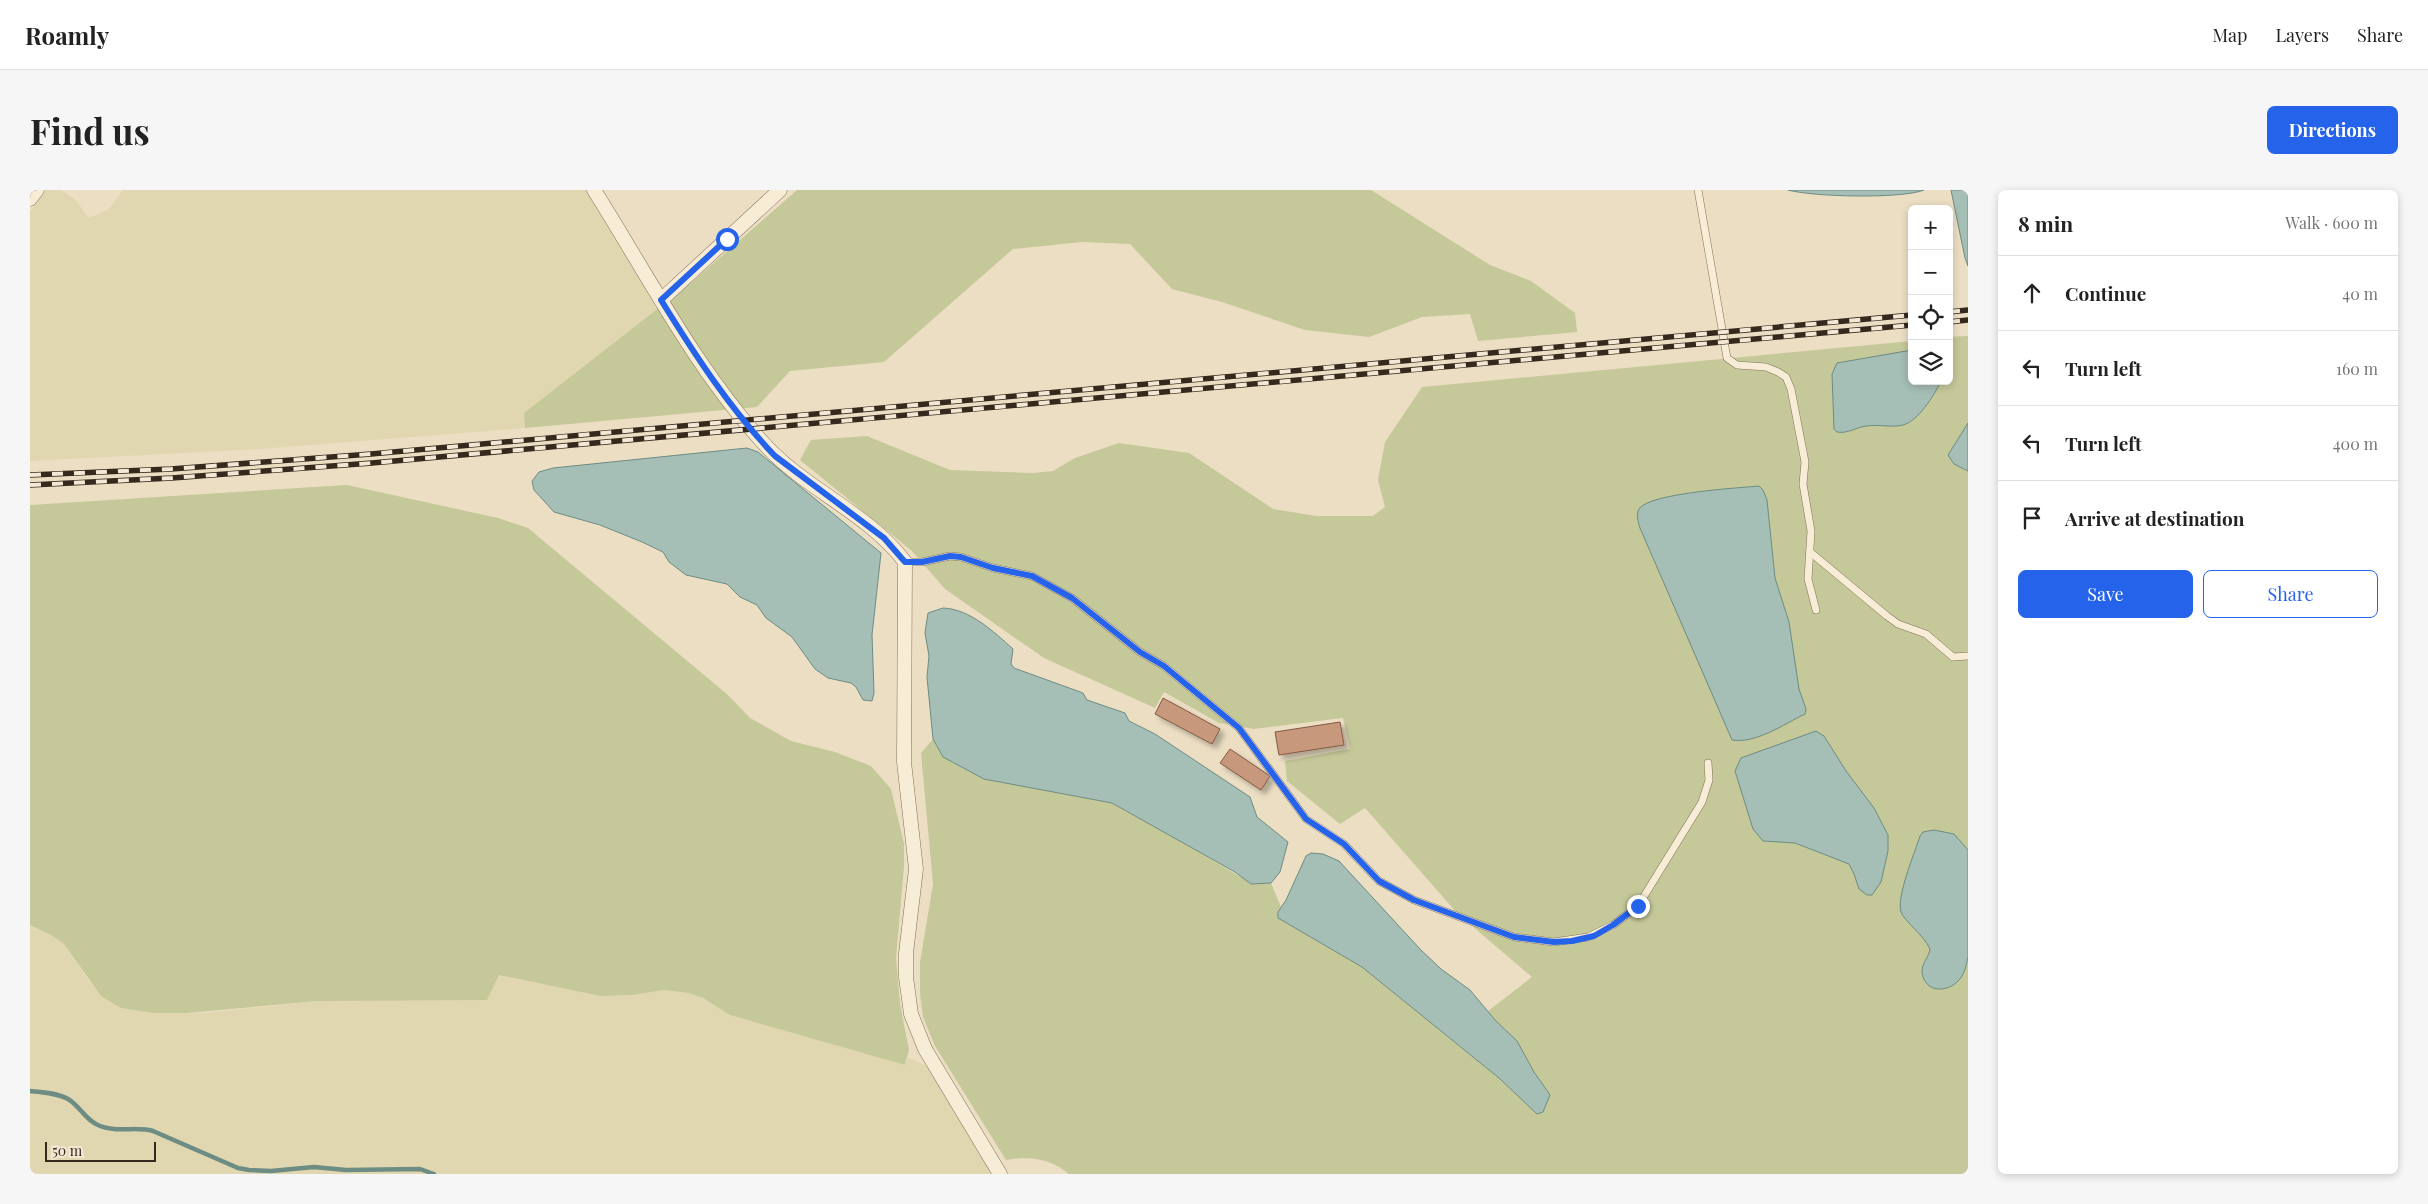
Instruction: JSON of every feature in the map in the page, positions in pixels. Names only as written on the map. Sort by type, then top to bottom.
[{"type":"street","points":[[30,199],[36,190]]},
{"type":"street","points":[[594,190],[661,300],[732,407],[775,456],[884,538],[905,562],[904,762],[916,869],[906,953],[906,977],[912,1014],[925,1049],[1000,1174]]},
{"type":"street","points":[[661,300],[780,190]]},
{"type":"lane","points":[[1698,190],[1727,358],[1737,365],[1766,367],[1778,372],[1786,378],[1791,389],[1806,462],[1803,484],[1810,531],[1808,579],[1816,610]]},
{"type":"lane","points":[[1810,552],[1892,620],[1926,634],[1953,657],[1968,656]]},
{"type":"lane","points":[[905,562],[922,562],[950,556],[961,557],[993,568],[1032,576],[1072,598],[1140,652],[1164,666],[1239,728],[1306,819],[1344,844],[1379,881],[1414,900],[1514,937],[1554,942],[1588,937],[1613,925],[1638,906],[1702,802],[1709,780],[1708,763]]},
{"type":"shaded area","points":[[46,190],[61,190],[75,199],[89,218],[108,210],[123,190],[587,190],[658,308],[524,413],[525,428],[260,449],[30,461],[30,212]]},
{"type":"shaded area","points":[[30,925],[51,935],[64,944],[91,984],[121,1008],[153,1013],[203,1013],[318,1001],[499,975],[600,996],[632,995],[664,990],[688,993],[703,998],[731,1015],[905,1065],[908,1058],[928,1066],[993,1174],[30,1174]]},
{"type":"green space","points":[[797,190],[1371,190],[1490,265],[1531,281],[1575,313],[1577,332],[1478,341],[1470,314],[1422,317],[1369,337],[1305,330],[1222,302],[1172,289],[1130,244],[1082,242],[1013,249],[884,362],[790,371],[757,407],[525,428],[524,413],[693,281]]},
{"type":"green space","points":[[1968,336],[1968,1174],[1069,1174],[1054,1164],[1039,1159],[1006,1160],[935,1046],[923,1017],[920,994],[920,962],[933,884],[921,753],[933,739],[943,757],[984,779],[1112,803],[1239,876],[1265,884],[1271,883],[1281,907],[1278,912],[1279,918],[1362,967],[1499,1078],[1537,1114],[1537,1076],[1488,1011],[1532,977],[1457,913],[1365,808],[1340,824],[1287,781],[1285,761],[1350,749],[1343,718],[1254,729],[1219,723],[1164,692],[1155,708],[1044,658],[945,589],[912,551],[800,460],[811,440],[867,436],[950,470],[1033,473],[1053,471],[1075,458],[1119,443],[1189,453],[1273,509],[1316,516],[1373,516],[1385,507],[1378,480],[1385,442],[1422,387],[1908,341],[1908,385],[1953,385],[1953,337]]},
{"type":"green space","points":[[347,485],[498,518],[528,528],[728,695],[750,718],[791,741],[835,752],[871,766],[891,789],[904,844],[904,867],[896,958],[900,1004],[909,1050],[905,1065],[730,1015],[703,998],[688,993],[664,990],[632,995],[600,996],[499,975],[487,1000],[318,1001],[187,1013],[153,1013],[121,1008],[101,996],[64,944],[51,935],[30,925],[30,505]]},
{"type":"water","points":[[1788,190],[1924,190],[1897,195],[1857,196]]},
{"type":"water","points":[[1951,190],[1968,190],[1968,266],[1965,258]]},
{"type":"water","points":[[1908,351],[1908,385],[1939,385],[1920,413],[1909,423],[1894,426],[1863,427],[1845,432],[1837,432],[1834,429],[1832,374],[1837,363]]},
{"type":"water","points":[[1968,423],[1968,471],[1954,464],[1948,455]]},
{"type":"water","points":[[747,448],[758,452],[881,553],[872,635],[874,693],[872,701],[863,700],[856,687],[851,683],[828,678],[815,669],[792,637],[766,618],[757,605],[740,597],[727,584],[686,575],[669,562],[663,552],[600,525],[554,512],[534,490],[532,481],[539,472],[553,468]]},
{"type":"water","points":[[1759,486],[1767,500],[1775,578],[1789,622],[1799,689],[1806,709],[1805,714],[1770,732],[1751,739],[1732,740],[1640,528],[1638,513],[1639,509],[1646,504],[1676,495]]},
{"type":"water","points":[[943,608],[963,612],[981,622],[998,636],[1013,649],[1011,664],[1014,668],[1083,693],[1087,700],[1125,713],[1129,721],[1155,734],[1250,797],[1257,817],[1288,842],[1280,872],[1271,883],[1251,884],[1235,872],[1112,803],[984,779],[943,757],[933,739],[927,677],[929,656],[925,633],[928,613]]},
{"type":"water","points":[[1816,731],[1824,736],[1846,771],[1874,808],[1888,835],[1888,851],[1881,882],[1872,895],[1867,895],[1859,889],[1849,864],[1795,843],[1763,841],[1753,829],[1735,771],[1741,758]]},
{"type":"water","points":[[1934,830],[1954,834],[1968,850],[1968,957],[1959,980],[1952,986],[1940,989],[1930,986],[1923,978],[1922,968],[1930,949],[1903,916],[1900,905],[1903,886],[1920,836],[1923,832]]},
{"type":"water","points":[[1311,853],[1323,854],[1339,861],[1420,949],[1441,969],[1470,990],[1496,1021],[1517,1041],[1534,1072],[1550,1095],[1543,1112],[1537,1114],[1499,1078],[1362,967],[1278,918],[1278,912],[1286,900],[1306,856]]},
{"type":"building","points":[[1163,698],[1220,729],[1212,744],[1155,714]]},
{"type":"building","points":[[1340,722],[1344,745],[1279,755],[1275,732]]},
{"type":"building","points":[[1230,749],[1270,776],[1261,790],[1220,763]]},
{"type":"waterway","points":[[30,1091],[64,1097],[76,1105],[91,1121],[100,1126],[113,1129],[153,1131],[238,1168],[271,1171],[314,1167],[346,1170],[420,1169],[434,1174]]},
{"type":"railway","points":[[1953,312],[1968,310]]},
{"type":"railway","points":[[30,475],[171,469],[371,454],[1908,315]]},
{"type":"railway","points":[[1953,322],[1968,320]]},
{"type":"railway","points":[[30,485],[172,478],[372,463],[1908,325]]},
{"type":"route","points":[[727,239],[661,300],[732,407],[775,456],[884,538],[905,562],[922,562],[950,556],[961,557],[993,568],[1032,576],[1072,598],[1140,652],[1164,666],[1239,728],[1306,819],[1331,834],[1349,848],[1379,881],[1414,900],[1514,937],[1554,942],[1572,941],[1594,936],[1613,925],[1638,906]]}]
